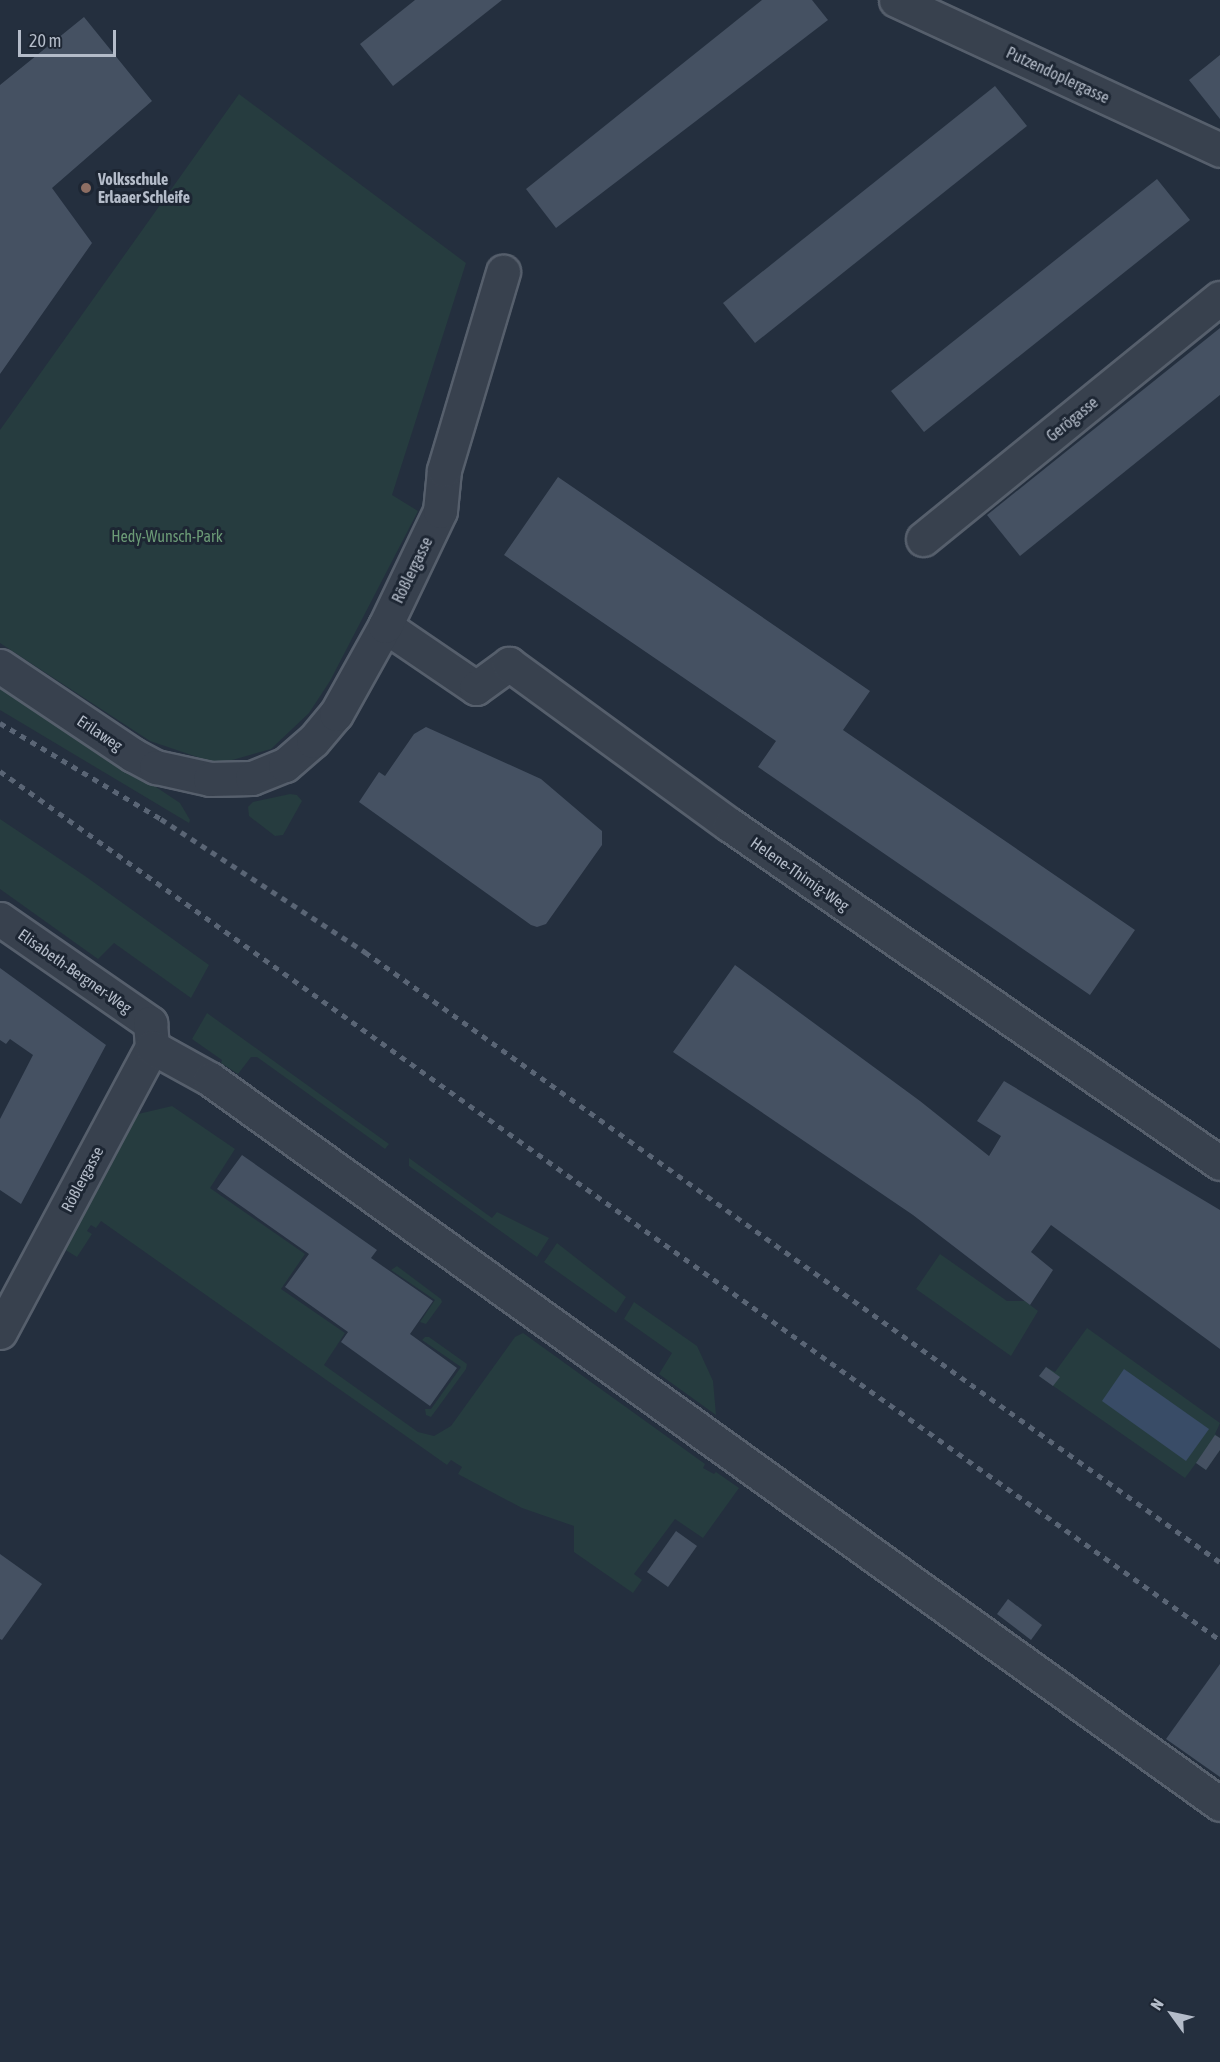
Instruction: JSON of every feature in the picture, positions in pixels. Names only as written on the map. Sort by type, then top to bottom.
[{"type":"street","name":"Putzendoplergasse","points":[[896,0],[1220,150]]},
{"type":"street","name":"Rößlergasse","points":[[210,779],[252,778],[285,765],[313,741],[336,714],[385,626],[440,511],[444,470],[503,272]]},
{"type":"street","name":"Gerögasse","points":[[923,539],[1220,298]]},
{"type":"street","name":"Helene-Thimig-Weg","points":[[385,626],[476,688],[509,664],[740,832],[1220,1163]]},
{"type":"street","name":"Erilaweg","points":[[0,666],[134,755],[156,767],[210,779]]},
{"type":"street","name":"Elisabeth-Bergner-Weg","points":[[0,919],[210,1079],[1220,1804]]},
{"type":"street","name":"Rößlergasse","points":[[0,1332],[151,1035]]},
{"type":"green space","name":"Hedy-Wunsch-Park","points":[[239,94],[466,263],[392,495],[418,511],[330,681],[309,713],[271,749],[218,764],[150,741],[0,643],[0,430]]},
{"type":"green space","points":[[0,683],[180,803],[190,820],[189,823],[0,710]]},
{"type":"green space","points":[[290,794],[297,795],[302,801],[283,835],[275,836],[249,816],[248,807],[253,802]]},
{"type":"green space","points":[[0,819],[85,876],[209,965],[191,998],[114,943],[98,959],[0,889]]},
{"type":"green space","points":[[207,1013],[389,1144],[385,1149],[257,1057],[251,1057],[238,1074],[221,1063],[222,1060],[192,1039]]},
{"type":"green space","points":[[172,1106],[235,1149],[210,1188],[305,1254],[281,1289],[345,1333],[324,1365],[418,1432],[434,1436],[451,1426],[515,1337],[523,1333],[705,1464],[703,1468],[714,1474],[716,1472],[739,1488],[703,1538],[675,1519],[634,1574],[642,1580],[633,1593],[574,1552],[574,1526],[522,1508],[458,1474],[462,1467],[451,1460],[447,1465],[101,1221],[96,1228],[91,1225],[87,1231],[92,1234],[77,1257],[64,1249],[134,1115]]},
{"type":"green space","points":[[409,1158],[492,1218],[497,1212],[549,1238],[537,1257],[409,1166]]},
{"type":"green space","points":[[557,1243],[626,1297],[616,1313],[544,1262]]},
{"type":"green space","points":[[940,1254],[1007,1301],[1025,1301],[1038,1311],[1011,1356],[916,1289]]},
{"type":"green space","points":[[397,1266],[441,1299],[442,1302],[426,1324],[420,1322],[435,1300],[391,1270]]},
{"type":"green space","points":[[634,1302],[697,1346],[713,1381],[716,1415],[659,1374],[672,1353],[624,1319]]},
{"type":"green space","points":[[1087,1328],[1220,1423],[1215,1434],[1220,1438],[1220,1450],[1206,1470],[1196,1463],[1185,1478],[1039,1376],[1046,1367],[1055,1372]]},
{"type":"green space","points":[[429,1337],[467,1364],[466,1369],[431,1417],[426,1415],[425,1409],[431,1409],[461,1367],[422,1340]]},
{"type":"water","points":[[1124,1369],[1209,1429],[1186,1461],[1102,1401]]},
{"type":"building","points":[[415,0],[502,0],[393,86],[360,44]]},
{"type":"building","points":[[762,0],[812,0],[828,20],[556,228],[526,189]]},
{"type":"building","points":[[84,17],[152,101],[52,188],[92,243],[0,374],[0,85]]},
{"type":"building","points":[[1220,55],[1220,119],[1189,80]]},
{"type":"building","points":[[995,86],[1027,126],[755,343],[723,303]]},
{"type":"building","points":[[1157,179],[1190,220],[924,432],[891,391]]},
{"type":"building","points":[[1220,328],[1220,395],[1020,556],[987,515]]},
{"type":"building","points":[[558,477],[870,691],[843,730],[1135,930],[1090,995],[758,767],[776,741],[504,555]]},
{"type":"building","points":[[426,727],[541,779],[602,831],[602,845],[546,924],[537,927],[531,925],[359,802],[379,772],[385,776],[414,734]]},
{"type":"building","points":[[735,965],[920,1101],[989,1156],[1001,1136],[977,1121],[1004,1081],[1220,1210],[1220,1349],[1051,1225],[1031,1252],[1053,1270],[1030,1305],[913,1215],[673,1052]]},
{"type":"building","points":[[0,968],[106,1045],[21,1204],[0,1190],[0,1119],[33,1055],[10,1039],[6,1044],[0,1040]]},
{"type":"building","points":[[242,1155],[377,1250],[371,1258],[433,1301],[410,1334],[457,1368],[430,1406],[341,1342],[348,1332],[285,1287],[309,1254],[217,1189]]},
{"type":"building","points":[[1046,1367],[1060,1377],[1053,1386],[1039,1376]]},
{"type":"building","points":[[1215,1435],[1220,1438],[1220,1450],[1206,1470],[1196,1463]]},
{"type":"building","points":[[676,1531],[697,1546],[668,1587],[647,1572]]},
{"type":"building","points":[[0,1554],[42,1584],[2,1640],[0,1639]]},
{"type":"building","points":[[1008,1599],[1042,1625],[1031,1640],[997,1614]]},
{"type":"building","points":[[1220,1664],[1220,1777],[1166,1739]]},
{"type":"railway","points":[[0,723],[161,819],[365,952],[1220,1562]]},
{"type":"railway","points":[[0,771],[1220,1640]]},
{"type":"place","name":"Volksschule Erlaaer Schleife","points":[[86,188]]}]
